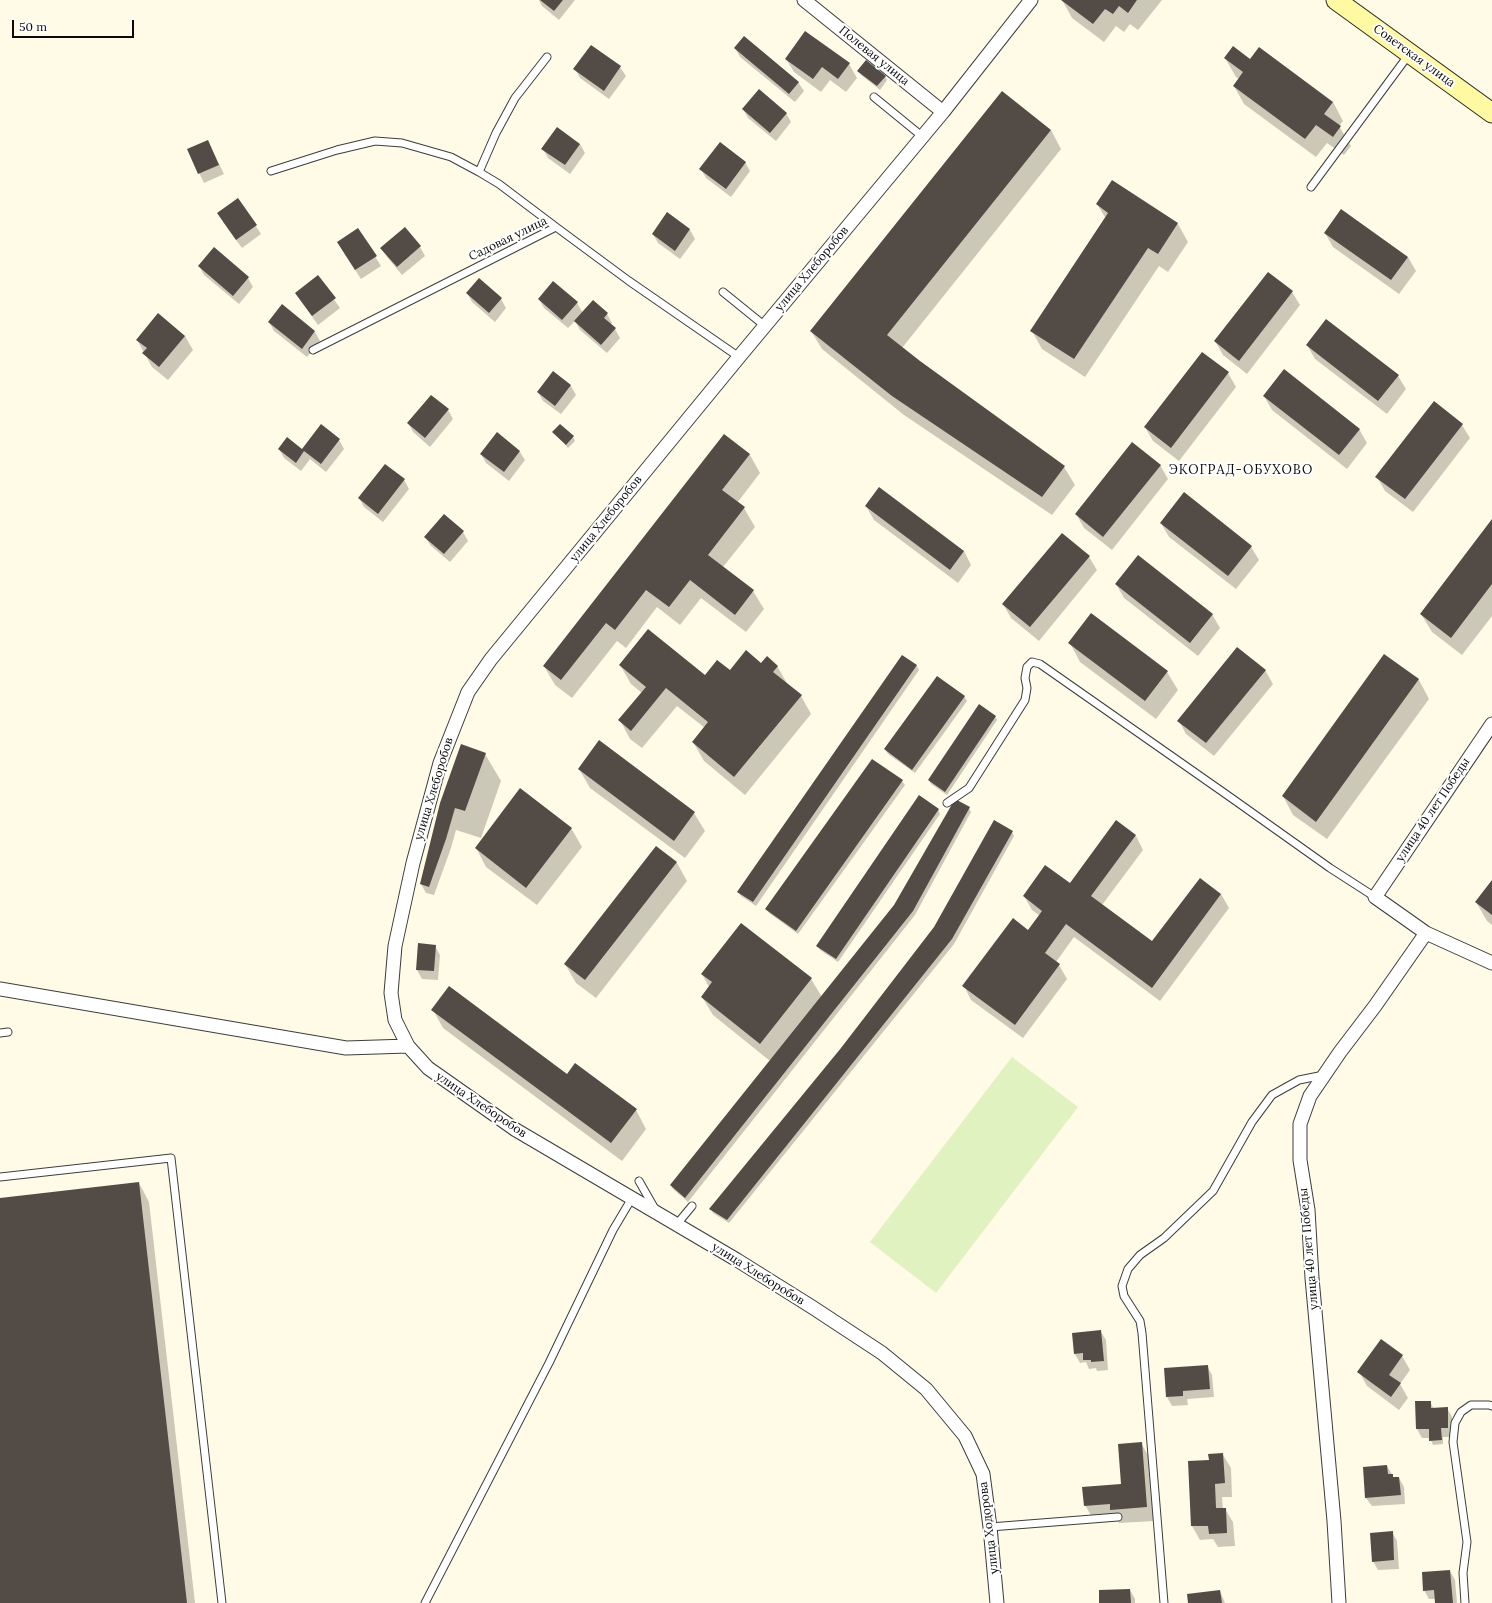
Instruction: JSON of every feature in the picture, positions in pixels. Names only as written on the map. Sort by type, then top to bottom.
[{"type":"main road","name":"Советская улица","points":[[1336,0],[1492,113]]},
{"type":"street","name":"Полевая улица","points":[[804,0],[943,112]]},
{"type":"street","name":"улица Хлеборобов","points":[[949,1415],[926,1389],[882,1353],[743,1264],[516,1130],[428,1068],[408,1046],[395,1020],[391,993],[395,946],[413,863],[440,763],[468,692],[496,653],[739,357],[943,112],[1031,0]]},
{"type":"street","name":"улица 40 лет Победы","points":[[1375,897],[1492,724]]},
{"type":"street","points":[[1375,897],[1426,933],[1492,963]]},
{"type":"street","name":"улица 40 лет Победы","points":[[1339,1603],[1334,1521],[1312,1278],[1308,1210],[1300,1160],[1300,1124],[1310,1096],[1426,933]]},
{"type":"street","points":[[0,989],[346,1048],[408,1046]]},
{"type":"street","name":"улица Ходорова","points":[[949,1415],[965,1436],[982,1474],[990,1527],[997,1603]]},
{"type":"lane","points":[[1311,187],[1410,53]]},
{"type":"lane","points":[[479,172],[496,133],[515,98],[547,57]]},
{"type":"lane","points":[[874,97],[923,136]]},
{"type":"lane","points":[[271,171],[337,150],[375,141],[402,142],[451,158],[479,172],[499,184],[556,227]]},
{"type":"lane","name":"Садовая улица","points":[[313,350],[556,227],[739,357]]},
{"type":"lane","points":[[723,292],[765,326]]},
{"type":"lane","points":[[947,803],[969,788],[1025,700],[1027,688],[1025,678],[1027,667],[1032,662],[1040,664],[1330,868],[1375,897]]},
{"type":"lane","points":[[0,1033],[8,1032]]},
{"type":"lane","points":[[1164,1603],[1142,1333],[1140,1321],[1124,1296],[1122,1286],[1128,1269],[1140,1255],[1164,1238],[1213,1191],[1252,1122],[1272,1095],[1299,1080],[1324,1075]]},
{"type":"lane","points":[[0,1178],[171,1158],[222,1603]]},
{"type":"lane","points":[[639,1181],[657,1213]]},
{"type":"lane","points":[[425,1603],[549,1363],[613,1230],[632,1198]]},
{"type":"lane","points":[[676,1224],[692,1206]]},
{"type":"lane","points":[[1465,1603],[1463,1573],[1467,1542],[1453,1442],[1455,1423],[1461,1412],[1471,1405],[1492,1406]]},
{"type":"lane","points":[[990,1527],[1118,1517]]},
{"type":"green space","points":[[1012,1057],[1078,1107],[936,1293],[870,1242]]},
{"type":"building","points":[[540,0],[563,0],[554,11]]},
{"type":"building","points":[[1061,0],[1137,0],[1128,13],[1119,6],[1113,14],[1105,9],[1093,24]]},
{"type":"building","points":[[805,31],[850,63],[838,79],[822,67],[813,79],[785,59]]},
{"type":"building","points":[[744,36],[799,82],[789,94],[734,48]]},
{"type":"building","points":[[591,45],[621,66],[604,91],[573,69]]},
{"type":"building","points":[[1233,46],[1250,59],[1259,47],[1333,102],[1324,114],[1341,126],[1333,137],[1316,125],[1305,139],[1233,86],[1243,72],[1224,58]]},
{"type":"building","points":[[866,60],[886,76],[877,86],[857,71]]},
{"type":"building","points":[[759,89],[787,113],[770,133],[742,109]]},
{"type":"building","points":[[1002,91],[1051,130],[887,335],[920,361],[1065,466],[1042,497],[892,396],[810,331]]},
{"type":"building","points":[[557,127],[580,144],[565,165],[541,149]]},
{"type":"building","points":[[208,140],[219,165],[198,174],[187,149]]},
{"type":"building","points":[[720,142],[746,162],[726,189],[699,169]]},
{"type":"building","points":[[1112,180],[1178,223],[1158,254],[1148,248],[1074,359],[1030,331],[1108,213],[1096,204]]},
{"type":"building","points":[[238,198],[257,225],[236,240],[217,213]]},
{"type":"building","points":[[1341,209],[1408,257],[1391,280],[1324,233]]},
{"type":"building","points":[[667,212],[690,229],[675,251],[652,234]]},
{"type":"building","points":[[405,227],[421,246],[397,267],[380,248]]},
{"type":"building","points":[[358,228],[377,256],[355,270],[337,242]]},
{"type":"building","points":[[214,247],[249,277],[233,296],[198,266]]},
{"type":"building","points":[[1268,272],[1293,291],[1239,361],[1214,341]]},
{"type":"building","points":[[318,275],[336,298],[312,316],[295,293]]},
{"type":"building","points":[[479,278],[502,298],[489,313],[466,293]]},
{"type":"building","points":[[553,281],[578,302],[562,320],[538,299]]},
{"type":"building","points":[[593,300],[608,313],[604,318],[616,328],[601,345],[574,321]]},
{"type":"building","points":[[282,304],[315,331],[302,349],[268,322]]},
{"type":"building","points":[[158,313],[185,336],[159,367],[142,353],[147,348],[136,340]]},
{"type":"building","points":[[1326,319],[1399,375],[1378,401],[1306,345]]},
{"type":"building","points":[[1202,352],[1229,372],[1171,448],[1144,427]]},
{"type":"building","points":[[1284,369],[1360,429],[1339,455],[1263,396]]},
{"type":"building","points":[[553,371],[571,385],[555,406],[537,392]]},
{"type":"building","points":[[431,395],[449,409],[425,438],[407,423]]},
{"type":"building","points":[[1434,401],[1463,424],[1405,499],[1375,477]]},
{"type":"building","points":[[321,424],[340,439],[321,464],[304,451],[296,463],[278,449],[287,437],[302,449]]},
{"type":"building","points":[[560,424],[574,436],[566,445],[552,432]]},
{"type":"building","points":[[497,432],[520,451],[504,472],[480,454]]},
{"type":"building","points":[[724,434],[750,454],[722,490],[745,507],[708,555],[754,590],[735,615],[690,580],[669,607],[646,590],[615,630],[606,623],[561,680],[543,666]]},
{"type":"building","points":[[1132,442],[1161,465],[1103,537],[1075,514]]},
{"type":"building","points":[[385,464],[405,479],[378,514],[358,498]]},
{"type":"building","points":[[879,487],[964,551],[950,570],[865,506]]},
{"type":"building","points":[[1184,492],[1252,546],[1228,576],[1160,523]]},
{"type":"building","points":[[444,514],[464,531],[444,554],[424,537]]},
{"type":"building","points":[[1492,519],[1492,584],[1451,638],[1420,614]]},
{"type":"building","points":[[1062,533],[1090,556],[1030,627],[1002,604]]},
{"type":"building","points":[[1138,555],[1213,614],[1190,643],[1115,584]]},
{"type":"building","points":[[1091,613],[1168,671],[1145,701],[1068,643]]},
{"type":"building","points":[[648,629],[705,675],[717,660],[730,670],[746,650],[761,663],[767,656],[778,666],[773,672],[802,695],[734,777],[692,742],[708,722],[666,688],[631,731],[618,720],[646,687],[619,665]]},
{"type":"building","points":[[1237,647],[1266,670],[1206,743],[1177,721]]},
{"type":"building","points":[[1384,654],[1419,679],[1316,822],[1282,796]]},
{"type":"building","points":[[902,655],[917,665],[753,902],[737,892]]},
{"type":"building","points":[[937,676],[965,696],[912,770],[884,749]]},
{"type":"building","points":[[979,704],[996,716],[945,792],[928,780]]},
{"type":"building","points":[[599,740],[695,812],[674,841],[578,769]]},
{"type":"building","points":[[461,744],[486,753],[465,811],[455,808],[429,887],[420,884],[440,803]]},
{"type":"building","points":[[872,759],[903,780],[796,931],[765,909]]},
{"type":"building","points":[[520,788],[572,828],[526,888],[475,848]]},
{"type":"building","points":[[919,795],[939,809],[836,959],[816,946]]},
{"type":"building","points":[[955,799],[970,807],[913,911],[685,1198],[670,1185],[894,905]]},
{"type":"building","points":[[994,820],[1013,831],[952,939],[727,1220],[709,1209],[841,1048],[934,927]]},
{"type":"building","points":[[1116,820],[1136,835],[1091,896],[1152,941],[1200,878],[1221,894],[1152,988],[1066,924],[1045,953],[1060,964],[1015,1025],[962,986],[1013,918],[1028,930],[1042,911],[1023,896],[1045,865],[1070,883]]},
{"type":"building","points":[[656,846],[677,862],[585,980],[564,964]]},
{"type":"building","points":[[1492,880],[1492,915],[1475,902]]},
{"type":"building","points":[[741,923],[812,978],[760,1044],[701,997],[712,982],[701,974]]},
{"type":"building","points":[[418,943],[436,945],[434,971],[416,970]]},
{"type":"building","points":[[449,986],[567,1074],[575,1063],[637,1109],[611,1143],[431,1010]]},
{"type":"building","points":[[139,1182],[187,1603],[0,1603],[0,1198]]},
{"type":"building","points":[[1101,1330],[1104,1361],[1091,1362],[1091,1360],[1083,1360],[1083,1353],[1074,1354],[1072,1333]]},
{"type":"building","points":[[1381,1339],[1403,1355],[1389,1375],[1401,1383],[1391,1397],[1357,1372]]},
{"type":"building","points":[[1208,1365],[1210,1389],[1183,1391],[1183,1396],[1166,1397],[1164,1368]]},
{"type":"building","points":[[1415,1401],[1431,1401],[1431,1408],[1448,1407],[1448,1428],[1441,1428],[1442,1440],[1429,1441],[1429,1429],[1416,1429]]},
{"type":"building","points":[[1142,1442],[1147,1507],[1110,1510],[1110,1504],[1084,1506],[1082,1487],[1121,1484],[1118,1444]]},
{"type":"building","points":[[1223,1453],[1225,1483],[1215,1484],[1216,1508],[1226,1508],[1227,1533],[1209,1534],[1208,1526],[1191,1526],[1188,1461],[1209,1460],[1208,1454]]},
{"type":"building","points":[[1387,1465],[1388,1474],[1393,1474],[1393,1477],[1399,1477],[1401,1495],[1365,1498],[1363,1467]]},
{"type":"building","points":[[1393,1531],[1394,1560],[1372,1562],[1370,1533]]},
{"type":"building","points":[[1450,1570],[1453,1603],[1435,1603],[1434,1590],[1423,1591],[1422,1572]]},
{"type":"building","points":[[1130,1589],[1131,1603],[1099,1603],[1099,1590]]},
{"type":"building","points":[[1220,1590],[1222,1603],[1188,1603],[1187,1594]]},
{"type":"district","name":"ЭКОГРАД-ОБУХОВО","points":[[1241,470]]}]
